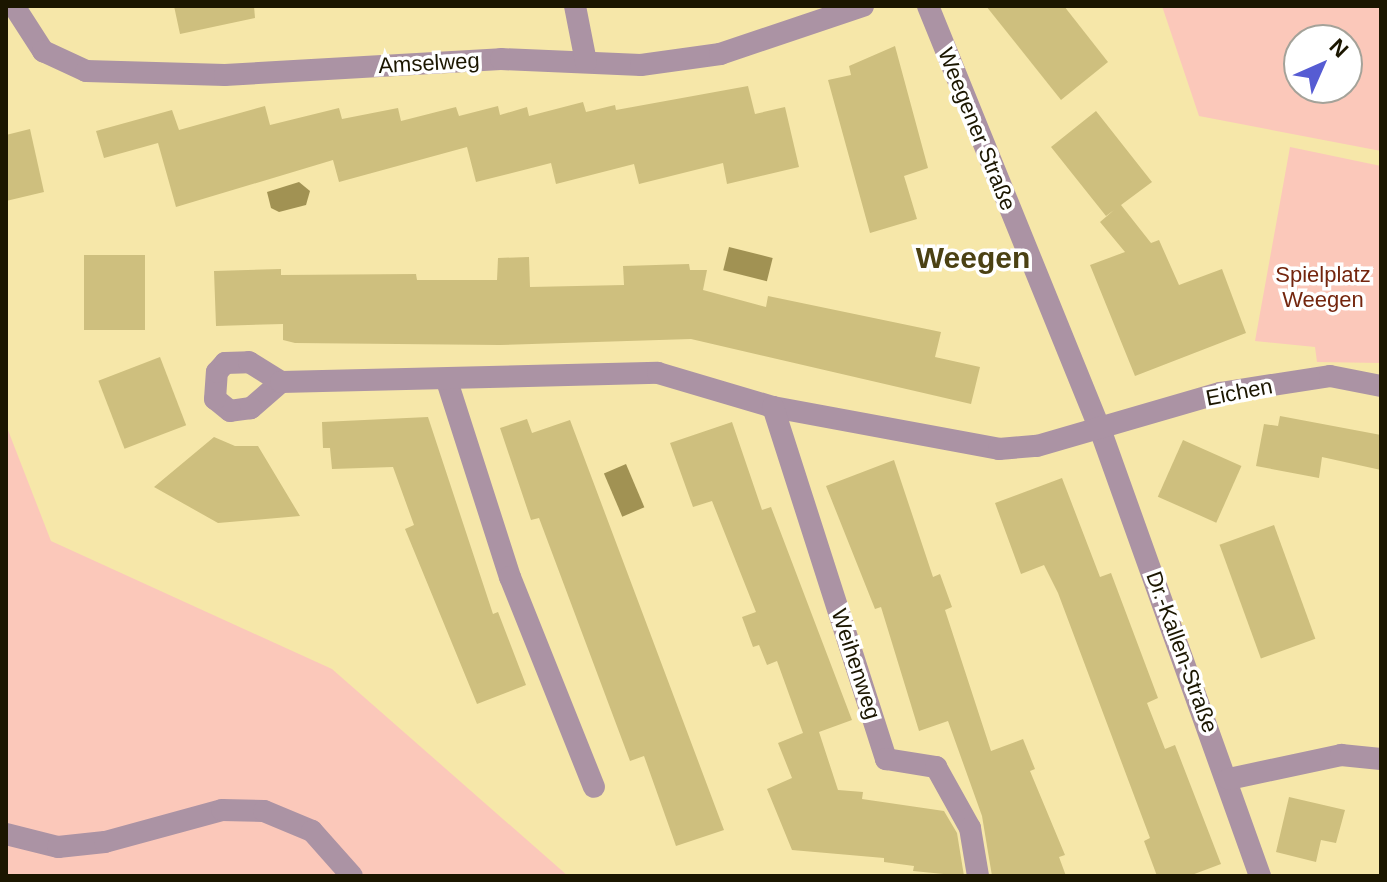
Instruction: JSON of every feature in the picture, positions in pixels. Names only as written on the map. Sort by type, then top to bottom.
[{"type":"street","name":"Amselweg","points":[[14,6],[43,51],[86,71],[225,75],[501,59],[641,65],[720,54],[863,6]]},
{"type":"street","points":[[575,6],[586,62]]},
{"type":"street","name":"Weegener Straße","points":[[928,6],[1100,429]]},
{"type":"street","points":[[281,382],[447,381],[658,373],[773,407],[999,449],[1037,446],[1100,429]]},
{"type":"street","name":"Eichen","points":[[1100,429],[1220,393],[1330,376],[1381,386]]},
{"type":"street","points":[[447,381],[510,577],[594,787]]},
{"type":"street","name":"Weihenweg","points":[[773,407],[886,759],[936,767],[970,828],[978,876]]},
{"type":"street","name":"Dr.-Kallen-Straße","points":[[1100,429],[1229,779],[1260,876]]},
{"type":"street","points":[[1229,779],[1341,755],[1381,759]]},
{"type":"street","points":[[6,834],[58,847],[105,842],[222,810],[264,811],[312,831],[352,876]]},
{"type":"green space","points":[[1162,6],[1381,6],[1381,151],[1199,116]]},
{"type":"green space","name":"Spielplatz Weegen","points":[[1290,147],[1381,166],[1381,363],[1317,362],[1315,347],[1255,341]]},
{"type":"green space","points":[[6,425],[51,541],[332,669],[568,876],[6,876]]},
{"type":"shaded area","points":[[299,182],[310,191],[306,205],[279,212],[271,208],[267,192]]},
{"type":"shaded area","points":[[729,247],[773,258],[767,281],[723,270]]},
{"type":"shaded area","points":[[626,464],[644,507],[622,517],[604,473]]},
{"type":"building","points":[[174,6],[254,6],[255,18],[180,34]]},
{"type":"building","points":[[986,6],[1064,6],[1108,62],[1061,100]]},
{"type":"building","points":[[895,46],[928,168],[904,176],[917,219],[870,233],[828,80],[851,75],[849,66]]},
{"type":"building","points":[[748,86],[755,114],[785,107],[799,167],[727,184],[723,163],[639,184],[634,164],[556,184],[551,163],[476,182],[467,147],[339,182],[333,160],[176,207],[158,143],[104,158],[96,131],[172,110],[179,130],[265,106],[270,125],[339,108],[342,119],[398,108],[401,121],[456,107],[459,116],[498,106],[500,115],[527,107],[529,116],[583,102],[586,112],[615,105],[616,110]]},
{"type":"building","points":[[1096,111],[1152,182],[1121,205],[1151,243],[1159,240],[1179,285],[1222,269],[1246,333],[1135,376],[1090,265],[1125,252],[1100,222],[1114,210],[1106,216],[1051,147]]},
{"type":"building","points":[[30,129],[44,192],[6,201],[6,135]]},
{"type":"building","points":[[84,255],[145,255],[145,330],[84,330]]},
{"type":"building","points":[[529,257],[530,287],[624,285],[623,266],[689,264],[690,270],[707,270],[703,290],[766,307],[768,296],[941,332],[935,357],[980,367],[971,404],[691,339],[500,345],[295,343],[283,340],[283,324],[216,326],[214,271],[281,269],[281,275],[416,274],[417,280],[497,280],[498,258]]},
{"type":"building","points":[[160,357],[186,425],[125,449],[98,381]]},
{"type":"building","points":[[1280,416],[1381,435],[1381,470],[1322,457],[1319,478],[1256,466],[1264,424],[1278,426]]},
{"type":"building","points":[[428,417],[493,614],[498,612],[526,685],[477,704],[405,529],[414,525],[393,467],[332,469],[330,448],[323,448],[322,422]]},
{"type":"building","points":[[527,419],[532,433],[570,420],[724,830],[676,846],[644,756],[630,761],[539,518],[531,520],[500,428]]},
{"type":"building","points":[[732,422],[762,510],[771,507],[852,720],[819,732],[838,790],[863,792],[862,799],[944,811],[957,833],[964,876],[913,871],[914,866],[884,862],[884,858],[792,850],[767,789],[792,778],[778,743],[803,733],[777,661],[767,665],[759,645],[753,647],[742,617],[756,612],[712,501],[693,507],[670,443]]},
{"type":"building","points":[[214,437],[235,446],[258,446],[300,516],[218,523],[154,487]]},
{"type":"building","points":[[1183,440],[1241,466],[1216,523],[1158,497]]},
{"type":"building","points":[[894,460],[933,577],[940,574],[952,607],[945,610],[991,751],[1023,739],[1035,769],[1030,771],[1065,855],[1059,857],[1066,876],[992,876],[982,816],[948,721],[919,731],[881,607],[875,609],[826,486]]},
{"type":"building","points":[[1062,478],[1100,577],[1111,573],[1158,698],[1147,703],[1165,749],[1175,745],[1221,864],[1189,876],[1157,876],[1144,841],[1150,838],[1058,593],[1044,565],[1021,574],[995,503]]},
{"type":"building","points":[[1274,525],[1315,639],[1261,659],[1219,545]]},
{"type":"building","points":[[1289,797],[1345,810],[1336,843],[1321,840],[1316,862],[1276,852]]},
{"type":"district","name":"Weegen","points":[[973,258]]}]
